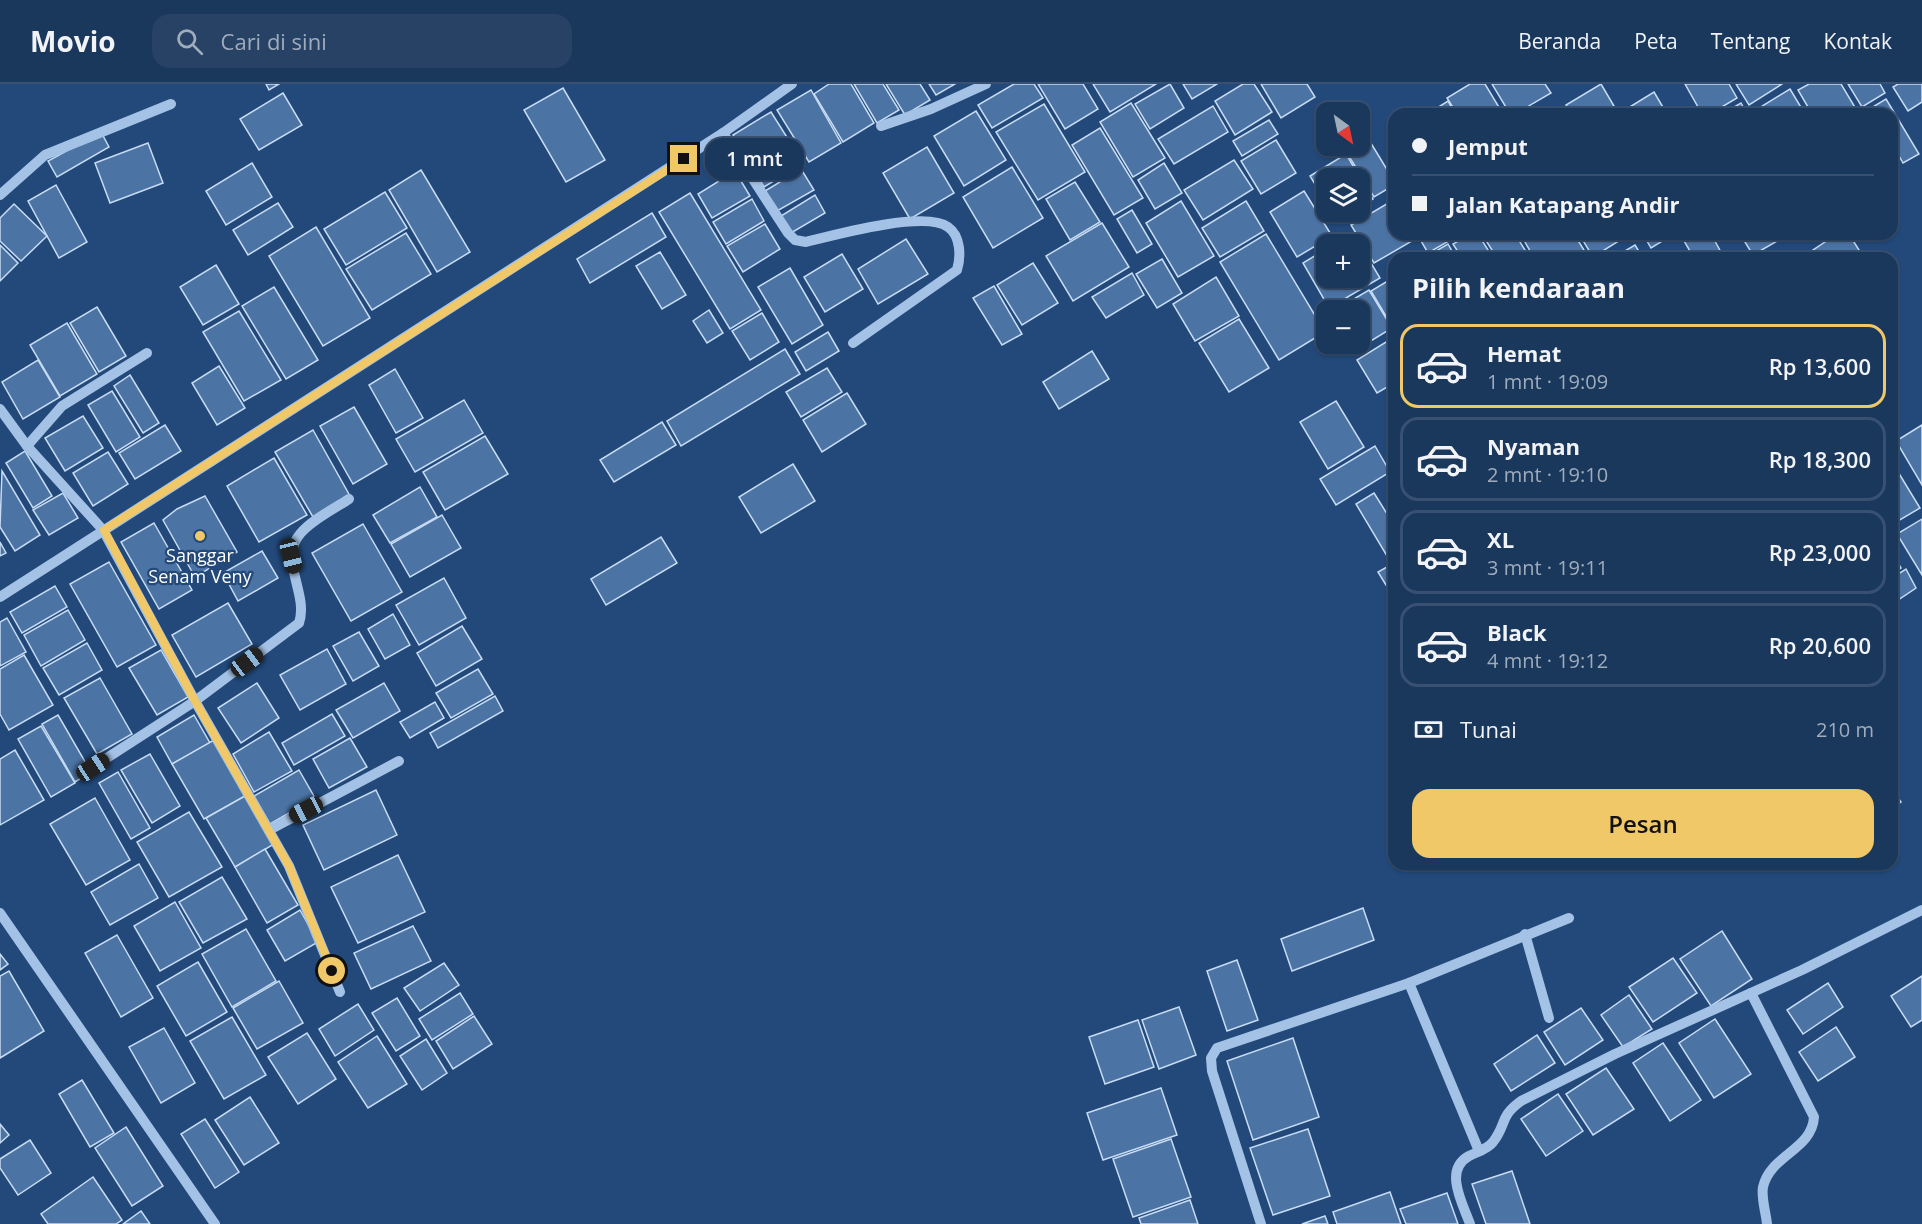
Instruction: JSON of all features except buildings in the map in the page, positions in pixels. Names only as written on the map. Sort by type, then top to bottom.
[{"type":"street","points":[[0,597],[723,133],[792,84]]},
{"type":"street","points":[[881,126],[931,109],[986,84]]},
{"type":"street","points":[[0,195],[45,155],[171,104]]},
{"type":"street","points":[[723,133],[788,233],[795,240],[806,242],[899,222],[941,223],[951,228],[961,257],[957,270],[853,343]]},
{"type":"street","points":[[27,446],[62,406],[147,354]]},
{"type":"street","points":[[0,409],[27,446],[104,530],[195,701],[289,866],[340,992]]},
{"type":"street","points":[[93,767],[195,701],[299,623],[303,604],[291,556],[295,542],[300,533],[349,499]]},
{"type":"street","points":[[269,830],[399,761]]},
{"type":"street","points":[[1470,1224],[1456,1182],[1457,1168],[1465,1158],[1492,1144],[1508,1110],[1534,1093],[1751,993],[1922,910]]},
{"type":"street","points":[[0,913],[215,1224]]},
{"type":"street","points":[[1261,1224],[1212,1071],[1211,1058],[1217,1048],[1409,983],[1569,918]]},
{"type":"street","points":[[1525,934],[1549,1018]]},
{"type":"street","points":[[1409,983],[1479,1151]]},
{"type":"street","points":[[1751,993],[1814,1117],[1809,1136],[1772,1167],[1766,1178],[1762,1190],[1767,1224]]},
{"type":"place","name":"Sanggar Senam Veny","points":[[200,536]]},
{"type":"route","points":[[332,971],[289,866],[195,701],[104,530],[684,159]]}]
